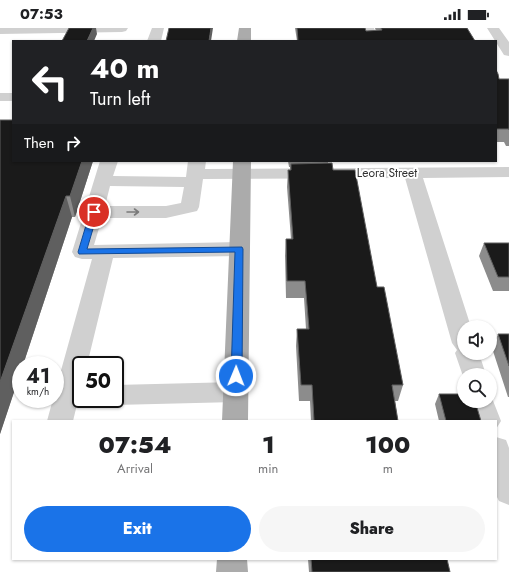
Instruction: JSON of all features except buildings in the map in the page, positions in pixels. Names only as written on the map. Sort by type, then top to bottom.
[{"type":"main road","points":[[244,40],[245,28]]},
{"type":"main road","points":[[236,420],[241,167]]},
{"type":"main road","points":[[232,560],[232,572]]},
{"type":"street","points":[[0,30],[122,28]]},
{"type":"street","points":[[154,40],[158,28]]},
{"type":"street","points":[[368,28],[372,40]]},
{"type":"street","points":[[493,28],[509,52]]},
{"type":"street","points":[[0,97],[12,97]]},
{"type":"street","points":[[109,162],[82,252],[239,249]]},
{"type":"street","name":"Leora Street","points":[[103,181],[241,167],[380,167],[412,172],[509,172]]},
{"type":"street","points":[[94,212],[166,212],[190,207],[195,172]]},
{"type":"street","points":[[412,172],[457,320]]},
{"type":"street","points":[[82,356],[104,252]]},
{"type":"street","points":[[124,395],[236,392]]},
{"type":"street","points":[[61,420],[72,400]]},
{"type":"street","points":[[484,408],[488,420]]},
{"type":"street","points":[[497,452],[509,492]]},
{"type":"route","points":[[94,212],[82,252],[239,249],[236,376]]}]
